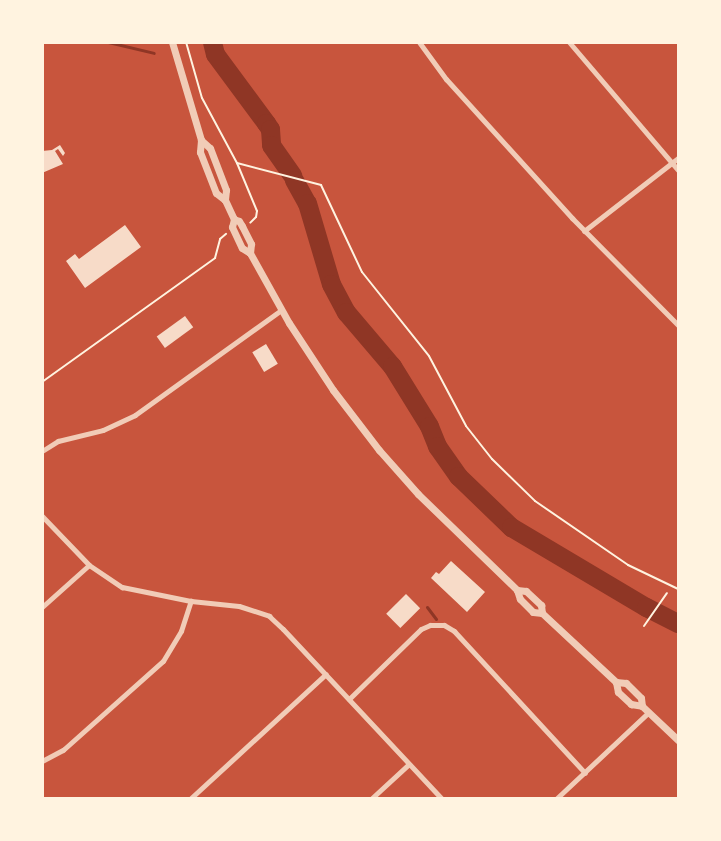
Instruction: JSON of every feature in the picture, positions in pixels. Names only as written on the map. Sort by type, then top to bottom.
[{"type":"street","points":[[172,42],[201,140],[199,148],[216,193],[225,200],[234,219],[232,224],[233,230],[242,248],[250,253],[281,310],[333,390],[388,460],[430,507],[518,590],[520,599],[533,612],[542,613],[616,682],[626,684],[641,698],[642,706]]},
{"type":"street","points":[[419,42],[446,79],[584,230],[678,325]]},
{"type":"street","points":[[570,42],[678,170]]},
{"type":"street","points":[[584,230],[678,158]]},
{"type":"street","points":[[42,451],[58,441],[103,430],[135,415],[281,310]]},
{"type":"street","points":[[42,516],[89,565],[105,577],[131,590],[191,601],[239,606],[269,616],[326,674],[441,798]]},
{"type":"street","points":[[42,607],[89,565]]},
{"type":"street","points":[[42,761],[63,750],[163,661],[181,631],[191,601]]},
{"type":"street","points":[[349,699],[421,629],[430,625],[444,625],[454,631],[585,773]]},
{"type":"street","points":[[192,798],[326,674]]},
{"type":"street","points":[[616,682],[618,692],[631,704],[642,706],[678,740]]},
{"type":"street","points":[[557,798],[649,712]]},
{"type":"street","points":[[372,798],[409,764]]},
{"type":"path","points":[[186,42],[202,98],[237,163],[257,212],[256,218],[248,224]]},
{"type":"path","points":[[237,163],[322,185],[362,272],[429,356],[470,431],[497,464],[530,496],[628,565],[678,589]]},
{"type":"path","points":[[42,382],[215,258],[220,239],[227,234]]},
{"type":"path","points":[[644,626],[667,593]]},
{"type":"building","points":[[60,145],[65,153],[63,156],[58,149],[55,151],[63,164],[42,173],[42,151],[52,150]]},
{"type":"building","points":[[125,225],[141,247],[85,288],[66,261],[75,254],[79,259]]},
{"type":"building","points":[[185,316],[193,327],[165,348],[157,337]]},
{"type":"building","points":[[266,344],[278,364],[264,372],[252,352]]},
{"type":"building","points":[[451,561],[485,592],[467,612],[431,578],[436,572],[439,574]]},
{"type":"building","points":[[406,594],[420,608],[400,628],[386,614]]},
{"type":"waterway","points":[[108,42],[154,53]]},
{"type":"waterway","points":[[212,42],[215,54],[270,129],[271,145],[292,175]]},
{"type":"waterway","points":[[294,180],[307,203],[331,284],[346,312],[392,366],[429,426],[437,446],[458,476],[511,527],[646,607],[678,623]]},
{"type":"waterway","points":[[427,607],[436,619]]}]
